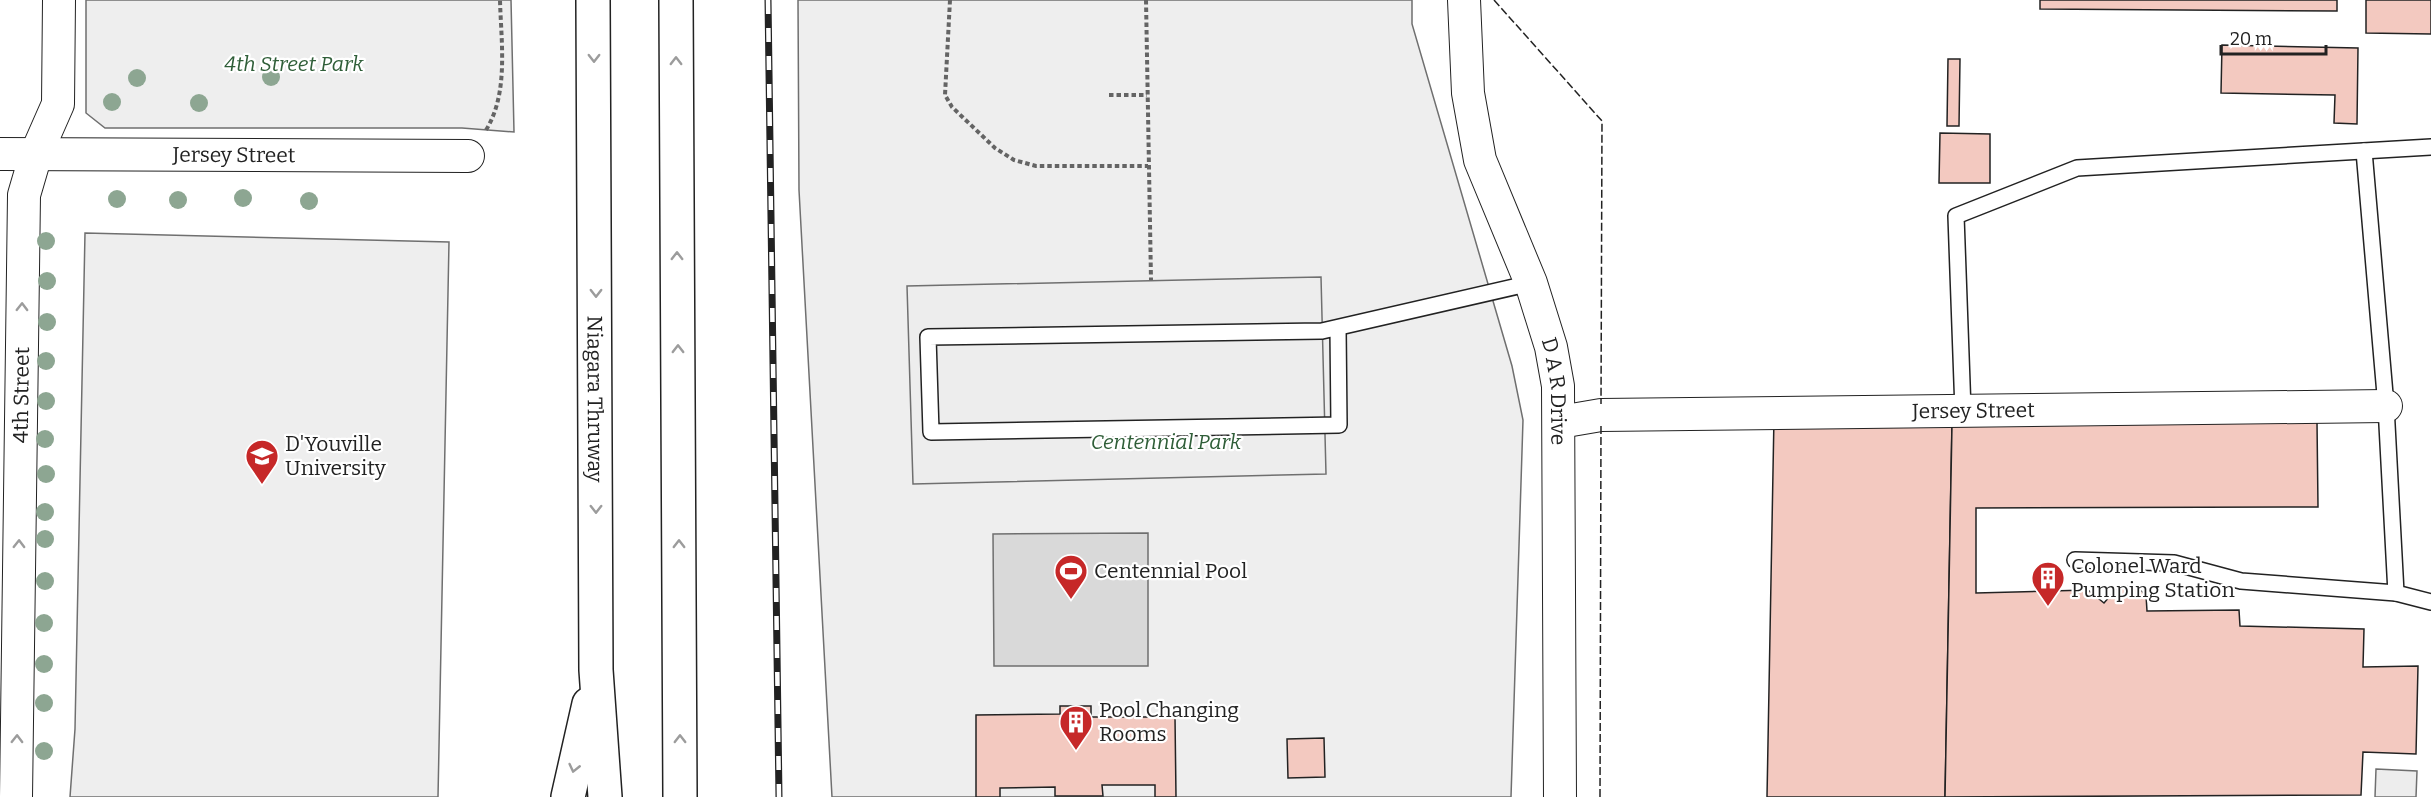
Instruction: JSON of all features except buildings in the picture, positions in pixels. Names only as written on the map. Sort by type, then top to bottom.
[{"type":"highway","name":"Niagara Thruway","points":[[593,0],[597,670],[605,797]]},
{"type":"highway","points":[[676,0],[680,797]]},
{"type":"highway","points":[[568,797],[597,670]]},
{"type":"street","name":"4th Street","points":[[16,797],[24,195],[36,154],[58,104],[58,0]]},
{"type":"street","name":"D A R Drive","points":[[1464,0],[1468,93],[1480,160],[1531,284],[1551,347],[1558,386],[1560,422],[1560,797]]},
{"type":"street","name":"Jersey Street","points":[[0,154],[468,156]]},
{"type":"street","name":"Jersey Street","points":[[1560,422],[1601,415],[2386,406]]},
{"type":"lane","points":[[1963,411],[1956,216],[2077,168],[2431,147]]},
{"type":"lane","points":[[2364,151],[2386,406],[2396,593]]},
{"type":"lane","points":[[1338,328],[1339,425],[931,432],[928,337],[1322,332],[1338,328],[1531,284]]},
{"type":"lane","points":[[2075,560],[2174,564],[2241,581],[2396,593],[2431,602]]},
{"type":"path","points":[[468,156],[488,128],[496,108],[501,80],[500,0]]},
{"type":"path","points":[[950,0],[943,82],[945,95],[952,107],[995,148],[1014,160],[1036,166],[1148,166]]},
{"type":"path","points":[[1146,0],[1151,280]]},
{"type":"path","points":[[1109,95],[1147,96]]},
{"type":"green space","name":"4th Street Park","points":[[86,0],[511,0],[514,132],[462,128],[105,128],[86,113]]},
{"type":"green space","name":"Centennial Park","points":[[798,0],[1412,0],[1412,24],[1512,366],[1523,420],[1511,797],[832,797],[799,190]]},
{"type":"green space","name":"D'Youville University","points":[[85,233],[449,242],[438,797],[70,797],[75,729]]},
{"type":"shaded area","points":[[1321,277],[1326,474],[913,484],[907,286]]},
{"type":"shaded area","name":"Centennial Pool","points":[[1148,533],[1148,666],[994,666],[993,534]]},
{"type":"shaded area","points":[[2376,769],[2417,771],[2416,797],[2375,797]]},
{"type":"railway","points":[[768,0],[779,797]]},
{"type":"fence","points":[[1494,0],[1602,121],[1601,404]]},
{"type":"fence","points":[[1600,797],[1601,425]]},
{"type":"place","name":"D'Youville University","points":[[262,485]]},
{"type":"place","name":"Centennial Pool","points":[[1071,600]]},
{"type":"place","name":"Colonel Ward Pumping Station","points":[[2048,607]]},
{"type":"place","name":"Pool Changing Rooms","points":[[1076,751]]}]
